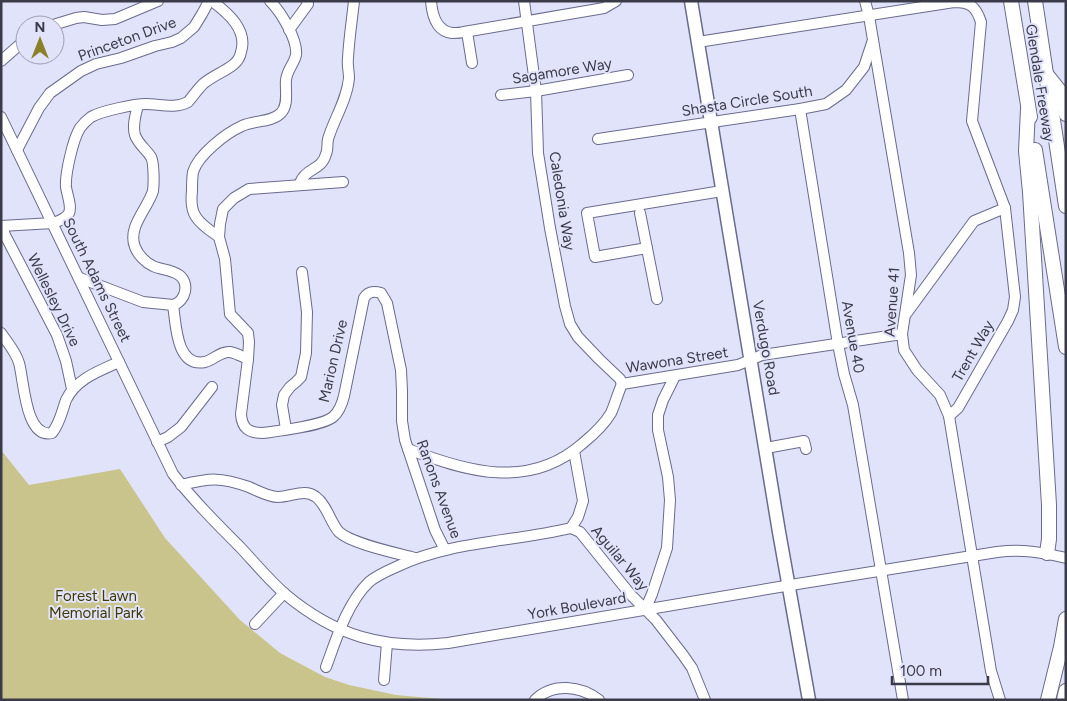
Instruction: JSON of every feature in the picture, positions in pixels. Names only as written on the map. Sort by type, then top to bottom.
[{"type":"highway","name":"Glendale Freeway","points":[[1011,1],[1066,347]]},
{"type":"highway","name":"Glendale Freeway","points":[[1035,1],[1066,206]]},
{"type":"highway","points":[[1046,73],[1062,94],[1066,114]]},
{"type":"highway","points":[[1028,109],[1026,151],[1048,505],[1049,539],[1047,553]]},
{"type":"highway","points":[[1048,700],[1066,619]]},
{"type":"highway","points":[[1064,700],[1066,691]]},
{"type":"main road","name":"Verdugo Road","points":[[691,1],[808,700]]},
{"type":"street","points":[[65,21],[84,17],[102,20],[115,19],[158,1]]},
{"type":"street","points":[[2,226],[53,223],[67,216],[70,211],[66,177],[80,128],[92,116],[138,105],[177,105],[188,102],[203,84],[226,70],[239,59],[243,44],[241,32],[222,9],[210,1]]},
{"type":"street","name":"Princeton Drive","points":[[17,150],[39,108],[50,93],[80,71],[96,64],[181,38],[194,27],[210,1]]},
{"type":"street","points":[[219,237],[195,216],[191,199],[194,171],[201,157],[231,131],[244,124],[274,118],[283,111],[286,98],[286,79],[296,57],[296,47],[281,14],[270,1]]},
{"type":"street","points":[[289,30],[308,4],[307,1]]},
{"type":"street","points":[[300,185],[302,178],[307,172],[318,167],[324,160],[328,142],[346,93],[349,78],[347,60],[354,1]]},
{"type":"street","points":[[431,1],[432,12],[437,24],[451,33],[604,8],[616,1]]},
{"type":"street","name":"Caledonia Way","points":[[524,1],[536,91],[538,153],[550,228],[570,324],[578,337],[620,379],[622,384]]},
{"type":"street","name":"Shasta Circle South","points":[[598,139],[826,104],[846,90],[864,67],[873,40],[865,1]]},
{"type":"street","points":[[698,42],[869,16],[922,4],[965,2],[977,12],[980,22],[972,120],[1005,208],[974,221],[904,317]]},
{"type":"street","points":[[466,32],[472,63]]},
{"type":"street","name":"Avenue 41","points":[[873,40],[909,253],[911,275],[902,334],[904,350],[917,370],[940,395],[949,416],[991,670],[1000,700]]},
{"type":"street","points":[[1,61],[15,49]]},
{"type":"street","name":"Sagamore Way","points":[[501,95],[628,75]]},
{"type":"street","points":[[80,278],[143,302],[173,305],[178,303],[183,297],[186,286],[183,278],[169,270],[152,266],[141,257],[135,247],[134,236],[137,222],[153,190],[153,165],[151,157],[135,135],[134,129],[138,105]]},
{"type":"street","name":"Avenue 40","points":[[800,109],[838,344],[852,405],[904,700]]},
{"type":"street","name":"South Adams Street","points":[[1,118],[80,278],[164,456]]},
{"type":"street","points":[[219,237],[223,209],[234,198],[250,189],[343,182]]},
{"type":"street","points":[[647,248],[595,257],[588,213],[722,191]]},
{"type":"street","name":"Trent Way","points":[[949,416],[958,408],[1013,310],[1015,297],[1005,208]]},
{"type":"street","points":[[640,213],[657,299]]},
{"type":"street","name":"Wellesley Drive","points":[[2,226],[57,335],[66,361],[72,390]]},
{"type":"street","name":"Marion Drive","points":[[219,237],[225,258],[230,314],[248,333],[250,342],[241,414],[242,422],[247,430],[255,433],[318,423],[332,418],[341,407],[364,298],[370,292],[381,293]]},
{"type":"street","points":[[286,429],[282,405],[284,395],[301,377],[306,353],[307,312],[302,272]]},
{"type":"street","name":"Ranons Avenue","points":[[326,667],[345,619],[356,598],[370,582],[415,558],[445,550],[435,530],[405,440],[402,421],[401,370],[387,303],[381,293]]},
{"type":"street","points":[[173,305],[180,345],[188,359],[193,362],[206,362],[218,355],[229,352],[248,359]]},
{"type":"street","points":[[1,333],[18,360],[30,417],[37,428],[45,433],[52,433],[57,427],[67,398],[78,383],[119,362]]},
{"type":"street","name":"Wawona Street","points":[[408,449],[435,460],[490,472],[508,473],[534,470],[562,459],[590,437],[611,412],[622,384],[738,365],[762,356],[902,334]]},
{"type":"street","points":[[645,610],[667,548],[670,500],[668,477],[658,430],[658,415],[674,376]]},
{"type":"street","points":[[157,442],[181,428],[212,387]]},
{"type":"street","points":[[766,448],[804,441],[806,449]]},
{"type":"street","points":[[445,550],[571,528],[578,517],[584,501],[574,451]]},
{"type":"street","name":"York Boulevard","points":[[164,456],[173,474],[188,493],[284,593],[315,615],[340,629],[387,643],[418,645],[448,643],[788,585],[1012,550],[1047,553],[1066,558]]},
{"type":"street","points":[[182,485],[214,479],[225,480],[270,496],[278,497],[308,493],[316,496],[338,531],[346,537],[357,542],[415,558]]},
{"type":"street","name":"Aguilar Way","points":[[571,528],[580,532],[630,594],[656,620],[692,668],[704,700]]},
{"type":"street","points":[[255,624],[284,593]]},
{"type":"street","points":[[384,680],[387,643]]},
{"type":"street","points":[[535,700],[541,694],[568,687],[592,694],[599,700]]},
{"type":"green space","name":"Forest Lawn Memorial Park","points":[[1,450],[29,485],[120,469],[165,538],[240,620],[280,653],[325,677],[349,685],[396,695],[453,700],[1,700]]}]
